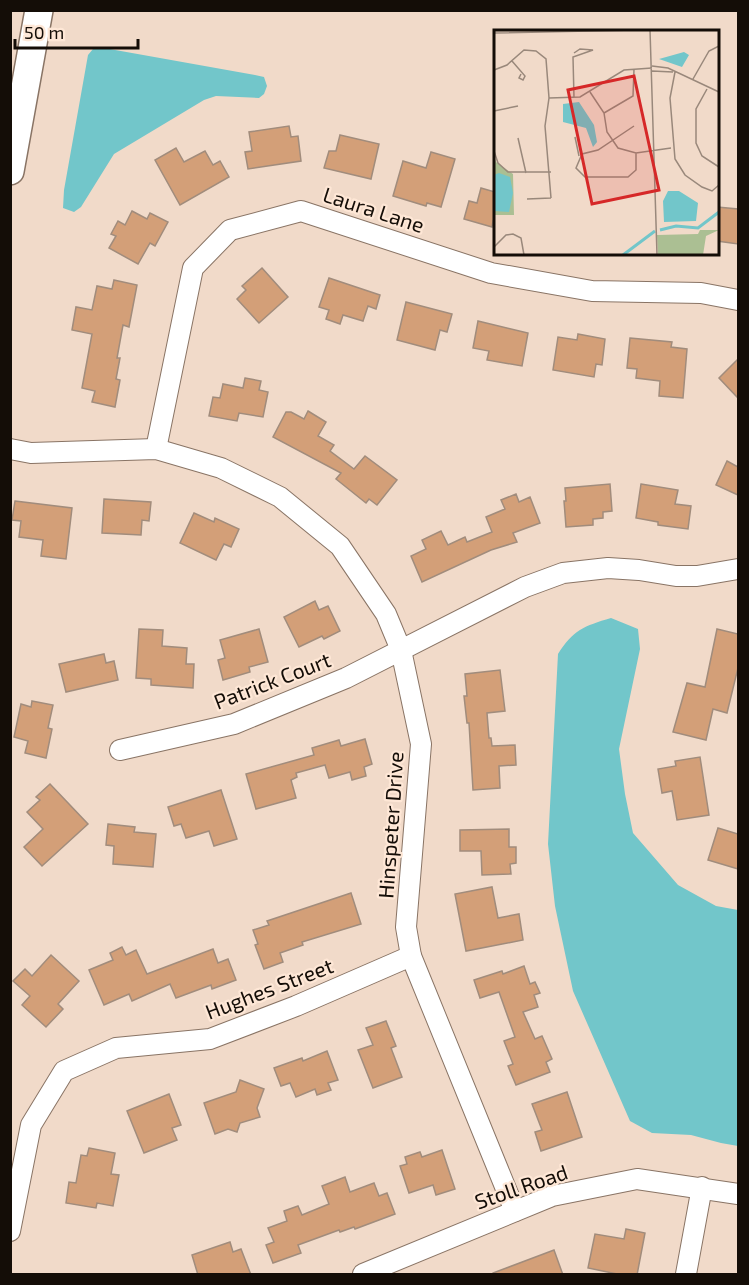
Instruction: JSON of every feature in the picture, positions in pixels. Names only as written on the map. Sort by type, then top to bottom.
[{"type":"main road","points":[[10,171],[39,10]]},
{"type":"street","name":"Laura Lane","points":[[156,449],[193,268],[230,230],[301,210],[491,273],[592,291],[701,293],[738,300]]},
{"type":"street","name":"Hinspeter Drive","points":[[10,449],[31,453],[156,449],[221,468],[280,497],[340,546],[386,614],[400,650],[421,744],[406,927],[411,956],[515,1211]]},
{"type":"street","points":[[400,650],[525,587],[563,573],[608,568],[676,576],[697,576],[738,569]]},
{"type":"street","name":"Patrick Court","points":[[120,750],[234,724],[345,678],[400,650]]},
{"type":"street","name":"Hughes Street","points":[[10,1231],[31,1125],[64,1071],[116,1048],[210,1039],[296,1006],[411,956]]},
{"type":"street","name":"Stoll Road","points":[[363,1275],[552,1196],[637,1179],[738,1194]]},
{"type":"street","points":[[686,1275],[702,1187]]},
{"type":"water","points":[[104,48],[264,77],[267,86],[264,94],[259,98],[216,96],[204,100],[114,154],[81,207],[74,212],[63,208],[64,190],[88,55],[93,49]]},
{"type":"water","points":[[611,618],[638,629],[640,649],[619,749],[633,833],[678,885],[716,906],[738,910],[738,1146],[691,1135],[652,1133],[630,1121],[573,991],[555,906],[548,844],[558,654],[574,634]]},
{"type":"building","points":[[289,126],[291,137],[298,136],[301,161],[248,169],[245,152],[252,151],[249,132]]},
{"type":"building","points":[[340,135],[379,144],[371,179],[324,168],[329,151],[336,151]]},
{"type":"building","points":[[176,148],[184,162],[205,151],[213,165],[220,161],[229,177],[180,205],[155,160]]},
{"type":"building","points":[[431,152],[455,159],[441,207],[427,203],[426,206],[393,196],[403,161],[426,168]]},
{"type":"building","points":[[481,188],[494,192],[492,227],[464,219],[469,201],[477,203]]},
{"type":"building","points":[[719,207],[738,209],[738,244],[719,241]]},
{"type":"building","points":[[132,211],[147,219],[150,213],[168,222],[155,246],[150,243],[138,264],[109,248],[116,236],[111,234],[118,221],[125,225]]},
{"type":"building","points":[[262,268],[288,297],[259,323],[237,299],[246,290],[242,286]]},
{"type":"building","points":[[329,278],[380,295],[376,309],[368,306],[363,321],[343,315],[340,324],[326,319],[329,310],[319,307]]},
{"type":"building","points":[[114,280],[137,285],[129,327],[123,325],[117,358],[120,358],[116,379],[120,380],[115,407],[92,402],[95,391],[82,388],[92,334],[72,330],[76,307],[92,310],[97,286],[112,289]]},
{"type":"building","points":[[406,302],[452,314],[447,332],[440,330],[435,350],[397,340]]},
{"type":"building","points":[[478,321],[528,333],[522,366],[487,360],[489,351],[473,348]]},
{"type":"building","points":[[578,334],[605,339],[602,365],[596,364],[594,377],[553,370],[558,337],[577,340]]},
{"type":"building","points":[[630,338],[672,342],[671,347],[687,349],[683,398],[659,396],[660,381],[636,378],[637,369],[627,368]]},
{"type":"building","points":[[738,359],[738,398],[719,378]]},
{"type":"building","points":[[245,378],[261,381],[259,390],[268,392],[263,417],[239,413],[237,421],[209,416],[213,397],[220,398],[223,384],[243,388]]},
{"type":"building","points":[[308,411],[326,422],[318,436],[334,445],[330,451],[354,469],[365,456],[397,480],[377,505],[369,499],[366,503],[336,479],[341,473],[273,437],[286,412],[291,412],[304,419]]},
{"type":"building","points":[[727,461],[738,467],[738,495],[716,485]]},
{"type":"building","points":[[610,484],[612,511],[603,512],[603,518],[593,519],[593,525],[566,527],[565,488]]},
{"type":"building","points":[[641,484],[678,490],[675,504],[691,506],[688,529],[658,525],[658,522],[636,518]]},
{"type":"building","points":[[516,494],[519,502],[530,497],[540,523],[513,533],[517,542],[491,550],[422,582],[411,556],[426,549],[422,540],[441,531],[448,545],[465,537],[467,542],[492,532],[486,517],[505,509],[501,500]]},
{"type":"building","points":[[104,499],[151,502],[149,521],[142,520],[141,535],[102,533]]},
{"type":"building","points":[[15,501],[72,508],[66,559],[41,556],[43,540],[19,537],[21,521],[12,520]]},
{"type":"building","points":[[194,513],[214,522],[215,518],[239,529],[231,547],[224,544],[216,560],[180,543]]},
{"type":"building","points":[[315,601],[319,610],[328,606],[340,631],[324,639],[322,636],[299,647],[284,617]]},
{"type":"building","points":[[139,629],[163,630],[162,646],[187,648],[186,664],[194,664],[193,688],[151,685],[151,679],[136,678]]},
{"type":"building","points":[[259,629],[268,662],[249,667],[250,672],[223,680],[218,660],[225,658],[220,640]]},
{"type":"building","points":[[717,629],[738,634],[738,668],[727,713],[713,709],[706,740],[673,732],[687,683],[705,687]]},
{"type":"building","points":[[104,654],[106,663],[114,661],[118,680],[66,692],[59,664]]},
{"type":"building","points":[[500,670],[505,711],[487,713],[489,738],[491,738],[492,746],[515,745],[516,765],[499,766],[500,788],[473,790],[469,723],[467,723],[464,696],[467,696],[465,674]]},
{"type":"building","points":[[32,701],[53,705],[48,728],[52,729],[46,758],[25,753],[28,741],[14,737],[21,704],[31,707]]},
{"type":"building","points":[[365,739],[372,764],[364,767],[366,776],[352,780],[350,772],[329,778],[325,765],[296,773],[297,777],[291,780],[296,798],[256,809],[246,774],[314,755],[312,748],[339,740],[341,746]]},
{"type":"building","points":[[700,757],[709,815],[677,820],[672,791],[662,793],[658,769],[676,766],[675,761]]},
{"type":"building","points":[[50,784],[88,824],[42,866],[24,847],[43,829],[27,812],[40,800],[36,797]]},
{"type":"building","points":[[221,790],[237,839],[214,846],[209,831],[186,838],[181,824],[174,826],[168,807]]},
{"type":"building","points":[[108,824],[135,827],[134,832],[156,834],[153,867],[113,864],[114,846],[106,845]]},
{"type":"building","points":[[718,828],[738,834],[738,869],[708,860]]},
{"type":"building","points":[[509,829],[509,847],[516,847],[516,863],[510,864],[511,874],[482,875],[481,851],[460,851],[460,830]]},
{"type":"building","points":[[492,887],[498,918],[519,914],[523,940],[466,951],[455,894]]},
{"type":"building","points":[[351,893],[361,924],[302,942],[303,945],[280,953],[283,962],[264,969],[255,945],[258,944],[253,930],[269,925],[267,921]]},
{"type":"building","points":[[122,947],[126,955],[136,950],[147,974],[213,949],[218,963],[228,959],[236,980],[212,989],[211,985],[176,998],[170,984],[132,1001],[129,994],[104,1005],[89,970],[113,960],[110,953]]},
{"type":"building","points":[[51,955],[79,981],[58,1004],[63,1009],[46,1027],[22,1005],[30,996],[13,981],[25,969],[32,976]]},
{"type":"building","points":[[524,966],[530,984],[535,982],[540,993],[534,995],[538,1007],[523,1012],[535,1039],[542,1036],[552,1059],[546,1062],[550,1072],[516,1085],[508,1066],[513,1064],[504,1041],[515,1037],[499,992],[480,998],[474,980],[502,971],[503,974]]},
{"type":"building","points":[[386,1021],[396,1046],[391,1048],[402,1077],[373,1088],[358,1050],[373,1045],[366,1028]]},
{"type":"building","points":[[327,1051],[338,1080],[328,1083],[331,1090],[317,1095],[315,1089],[296,1097],[290,1083],[281,1086],[274,1068],[302,1058],[303,1061]]},
{"type":"building","points":[[240,1080],[264,1089],[257,1108],[260,1117],[240,1123],[237,1132],[228,1129],[215,1134],[204,1103],[236,1092]]},
{"type":"building","points":[[567,1092],[582,1137],[541,1151],[535,1132],[542,1130],[532,1104]]},
{"type":"building","points":[[169,1094],[181,1125],[172,1128],[177,1140],[144,1153],[127,1111]]},
{"type":"building","points":[[89,1148],[115,1153],[111,1174],[119,1175],[113,1206],[97,1203],[96,1208],[66,1203],[69,1182],[76,1183],[81,1155],[87,1156]]},
{"type":"building","points":[[442,1150],[455,1189],[436,1195],[433,1185],[409,1193],[400,1166],[407,1164],[405,1157],[420,1152],[422,1157]]},
{"type":"building","points":[[345,1177],[350,1192],[374,1183],[379,1196],[387,1193],[395,1214],[355,1229],[354,1227],[340,1232],[339,1230],[298,1245],[301,1253],[273,1263],[266,1245],[274,1242],[268,1228],[287,1221],[284,1211],[298,1206],[302,1215],[329,1204],[322,1186]]},
{"type":"building","points":[[626,1229],[645,1233],[637,1275],[622,1275],[588,1268],[595,1234],[624,1239]]},
{"type":"building","points":[[230,1242],[233,1252],[241,1249],[251,1275],[198,1275],[192,1255]]},
{"type":"building","points":[[554,1250],[563,1275],[493,1275],[493,1273]]}]
